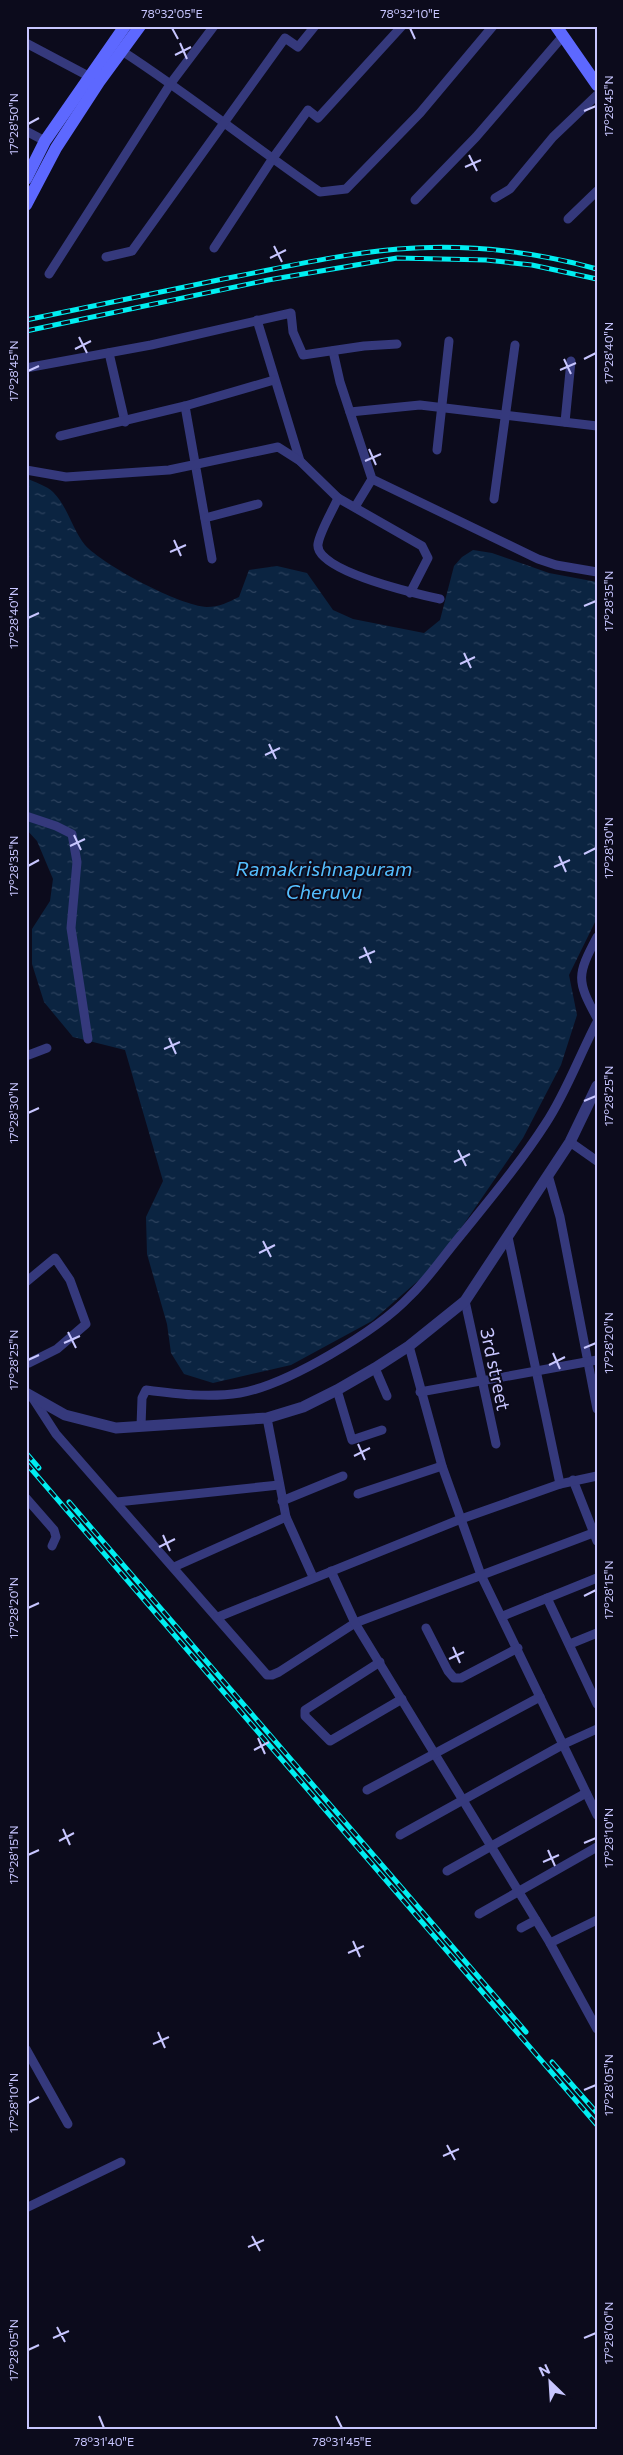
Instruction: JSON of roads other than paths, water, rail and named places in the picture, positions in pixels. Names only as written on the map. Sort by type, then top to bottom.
[{"type":"main road","points":[[26,205],[125,26]]},
{"type":"main road","points":[[26,179],[45,141],[94,79],[122,52],[140,26]]},
{"type":"main road","points":[[559,29],[597,85]]},
{"type":"street","points":[[49,274],[171,83],[214,26]]},
{"type":"street","points":[[106,257],[132,251],[285,38],[298,47],[314,26]]},
{"type":"street","points":[[214,248],[273,158],[308,110],[318,118],[402,26]]},
{"type":"street","points":[[122,52],[171,83],[320,192],[346,189],[420,113],[493,26]]},
{"type":"street","points":[[415,200],[476,137],[559,29]]},
{"type":"street","points":[[26,43],[94,79]]},
{"type":"street","points":[[495,198],[510,189],[553,137],[597,95]]},
{"type":"street","points":[[26,131],[45,141]]},
{"type":"street","points":[[568,219],[597,191]]},
{"type":"street","points":[[26,368],[109,353],[291,313],[293,332],[303,355],[397,344]]},
{"type":"street","points":[[257,320],[300,462]]},
{"type":"street","points":[[437,450],[449,341]]},
{"type":"street","points":[[494,499],[515,345]]},
{"type":"street","points":[[333,351],[350,412],[372,479],[538,559],[556,565],[597,572]]},
{"type":"street","points":[[109,353],[125,422]]},
{"type":"street","points":[[565,422],[571,361]]},
{"type":"street","points":[[60,436],[125,422],[274,380]]},
{"type":"street","points":[[350,412],[420,405],[597,426]]},
{"type":"street","points":[[185,406],[212,560]]},
{"type":"street","points":[[26,470],[66,477],[169,470],[278,447],[300,462],[338,498],[422,546],[428,558],[410,593]]},
{"type":"street","points":[[355,507],[372,479]]},
{"type":"street","points":[[338,498],[318,545],[320,556],[330,564],[356,575],[410,593],[440,599]]},
{"type":"street","points":[[205,518],[258,504]]},
{"type":"street","points":[[26,816],[56,826],[72,834],[76,862],[71,928],[88,1039]]},
{"type":"street","points":[[141,1426],[142,1398],[146,1390],[168,1395],[225,1395],[243,1392],[268,1384],[301,1369],[361,1336],[411,1296],[498,1188],[547,1122],[597,1020],[582,990],[580,979],[585,960],[597,937]]},
{"type":"street","points":[[26,1056],[47,1048]]},
{"type":"street","points":[[28,1394],[65,1415],[116,1428],[267,1418],[303,1407],[337,1390],[376,1368],[408,1346],[465,1301],[570,1142],[597,1086]]},
{"type":"street","points":[[570,1142],[597,1161]]},
{"type":"street","points":[[548,1175],[560,1217],[593,1361],[597,1408]]},
{"type":"street","points":[[508,1237],[560,1484]]},
{"type":"street","points":[[26,1282],[55,1258],[70,1280],[86,1324],[57,1349],[29,1363],[26,1361]]},
{"type":"street","name":"3rd street","points":[[465,1301],[496,1444]]},
{"type":"street","points":[[408,1346],[442,1466],[481,1575],[503,1616],[597,1815]]},
{"type":"street","points":[[420,1392],[593,1361]]},
{"type":"street","points":[[376,1368],[387,1396]]},
{"type":"street","points":[[337,1390],[352,1440],[382,1430]]},
{"type":"street","points":[[28,1394],[56,1434],[263,1670],[272,1675],[355,1623],[481,1575],[595,1537],[573,1480]]},
{"type":"street","points":[[267,1418],[286,1517],[313,1577]]},
{"type":"street","points":[[358,1494],[442,1466]]},
{"type":"street","points":[[282,1500],[343,1476]]},
{"type":"street","points":[[218,1617],[313,1577],[461,1519],[560,1484],[597,1476]]},
{"type":"street","points":[[117,1502],[279,1485]]},
{"type":"street","points":[[26,1498],[54,1530],[56,1537],[52,1546]]},
{"type":"street","points":[[174,1567],[286,1517]]},
{"type":"street","points":[[331,1571],[355,1623],[550,1943],[597,2029]]},
{"type":"street","points":[[503,1616],[597,1578]]},
{"type":"street","points":[[547,1598],[597,1704]]},
{"type":"street","points":[[426,1628],[448,1671],[454,1678],[461,1678],[518,1648]]},
{"type":"street","points":[[570,1644],[597,1633]]},
{"type":"street","points":[[380,1662],[305,1710],[305,1716],[330,1741],[402,1699]]},
{"type":"street","points":[[368,1790],[540,1697]]},
{"type":"street","points":[[400,1835],[564,1744],[597,1729]]},
{"type":"street","points":[[447,1871],[586,1793]]},
{"type":"street","points":[[480,1914],[597,1847]]},
{"type":"street","points":[[521,1928],[536,1920]]},
{"type":"street","points":[[550,1943],[597,1920]]},
{"type":"street","points":[[26,2049],[68,2124]]},
{"type":"street","points":[[26,2208],[121,2162]]},
{"type":"water","name":"Ramakrishnapuram Cheruvu","points":[[26,478],[53,492],[62,504],[85,545],[94,553],[143,583],[179,600],[195,605],[211,607],[231,601],[239,597],[249,570],[277,566],[307,573],[333,610],[353,619],[424,633],[440,620],[454,566],[462,557],[473,550],[492,553],[549,573],[597,582],[597,918],[569,975],[577,1015],[561,1065],[523,1138],[435,1266],[372,1321],[291,1365],[213,1383],[184,1374],[171,1353],[167,1324],[147,1254],[146,1217],[163,1181],[125,1050],[73,1037],[44,1002],[32,964],[32,929],[50,901],[53,879],[37,841],[26,829]]},
{"type":"railway","points":[[26,320],[310,262],[398,249],[448,247],[498,250],[523,253],[597,269]]},
{"type":"railway","points":[[26,331],[268,280],[397,258],[486,260],[532,265],[597,279]]},
{"type":"railway","points":[[26,1453],[39,1468]]},
{"type":"railway","points":[[26,1463],[597,2125]]},
{"type":"railway","points":[[69,1502],[526,2032]]},
{"type":"railway","points":[[552,2062],[597,2113]]}]
